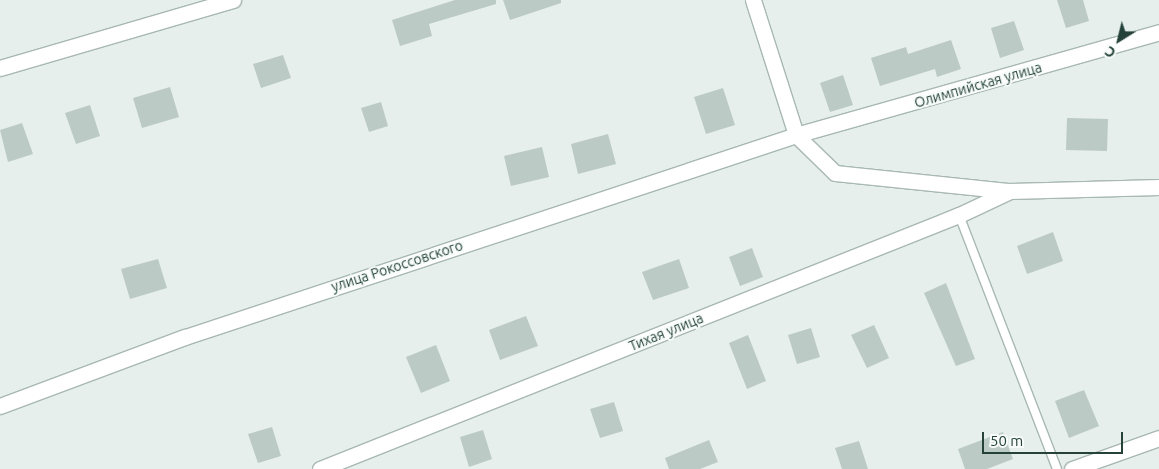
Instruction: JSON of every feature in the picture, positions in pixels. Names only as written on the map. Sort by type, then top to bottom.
[{"type":"street","points":[[0,68],[233,0]]},
{"type":"street","points":[[753,0],[796,135],[835,173],[1010,192],[1159,187]]},
{"type":"street","name":"Олимпийская улица","points":[[796,135],[1159,32]]},
{"type":"street","name":"улица Рокоссовского","points":[[0,406],[194,334],[796,135]]},
{"type":"street","name":"Тихая улица","points":[[320,469],[959,215],[1010,192]]},
{"type":"street","points":[[1072,469],[1159,438]]},
{"type":"lane","points":[[959,215],[1057,469]]},
{"type":"building","points":[[455,0],[496,0],[496,4],[429,24],[432,36],[400,46],[392,20]]},
{"type":"building","points":[[503,0],[561,0],[561,3],[510,20]]},
{"type":"building","points":[[1057,0],[1083,0],[1089,21],[1066,28]]},
{"type":"building","points":[[1014,21],[1024,50],[1000,58],[991,28]]},
{"type":"building","points":[[951,40],[961,69],[937,77],[935,69],[880,86],[871,58],[906,47],[908,54]]},
{"type":"building","points":[[283,55],[291,78],[261,88],[253,64]]},
{"type":"building","points":[[843,75],[853,105],[830,112],[820,83]]},
{"type":"building","points":[[170,87],[179,117],[142,128],[133,98]]},
{"type":"building","points":[[723,88],[735,125],[706,134],[694,97]]},
{"type":"building","points":[[381,102],[388,126],[369,132],[361,108]]},
{"type":"building","points":[[90,105],[100,136],[76,144],[65,113]]},
{"type":"building","points":[[1067,118],[1108,119],[1107,151],[1066,150]]},
{"type":"building","points":[[22,123],[33,154],[8,162],[0,130]]},
{"type":"building","points":[[608,134],[616,164],[578,174],[571,144]]},
{"type":"building","points":[[542,147],[549,177],[511,186],[504,156]]},
{"type":"building","points":[[1053,232],[1063,261],[1027,274],[1017,246]]},
{"type":"building","points":[[752,248],[763,277],[740,286],[729,257]]},
{"type":"building","points":[[158,259],[167,288],[130,299],[121,269]]},
{"type":"building","points":[[679,259],[689,288],[653,300],[642,272]]},
{"type":"building","points":[[946,283],[975,359],[956,366],[924,293]]},
{"type":"building","points":[[526,316],[538,346],[500,360],[489,330]]},
{"type":"building","points":[[874,325],[889,358],[867,368],[851,335]]},
{"type":"building","points":[[811,328],[820,357],[797,364],[788,335]]},
{"type":"building","points":[[748,335],[766,381],[747,389],[729,343]]},
{"type":"building","points":[[436,345],[450,381],[421,393],[406,357]]},
{"type":"building","points":[[1084,390],[1099,426],[1069,438],[1055,401]]},
{"type":"building","points":[[614,402],[623,431],[600,438],[590,409]]},
{"type":"building","points":[[272,427],[281,456],[258,463],[248,434]]},
{"type":"building","points":[[483,430],[492,459],[469,467],[460,437]]},
{"type":"building","points":[[1003,432],[1013,459],[987,469],[965,469],[958,449]]},
{"type":"building","points":[[709,440],[718,462],[700,469],[669,469],[665,458]]},
{"type":"building","points":[[859,441],[868,469],[842,469],[835,448]]}]
